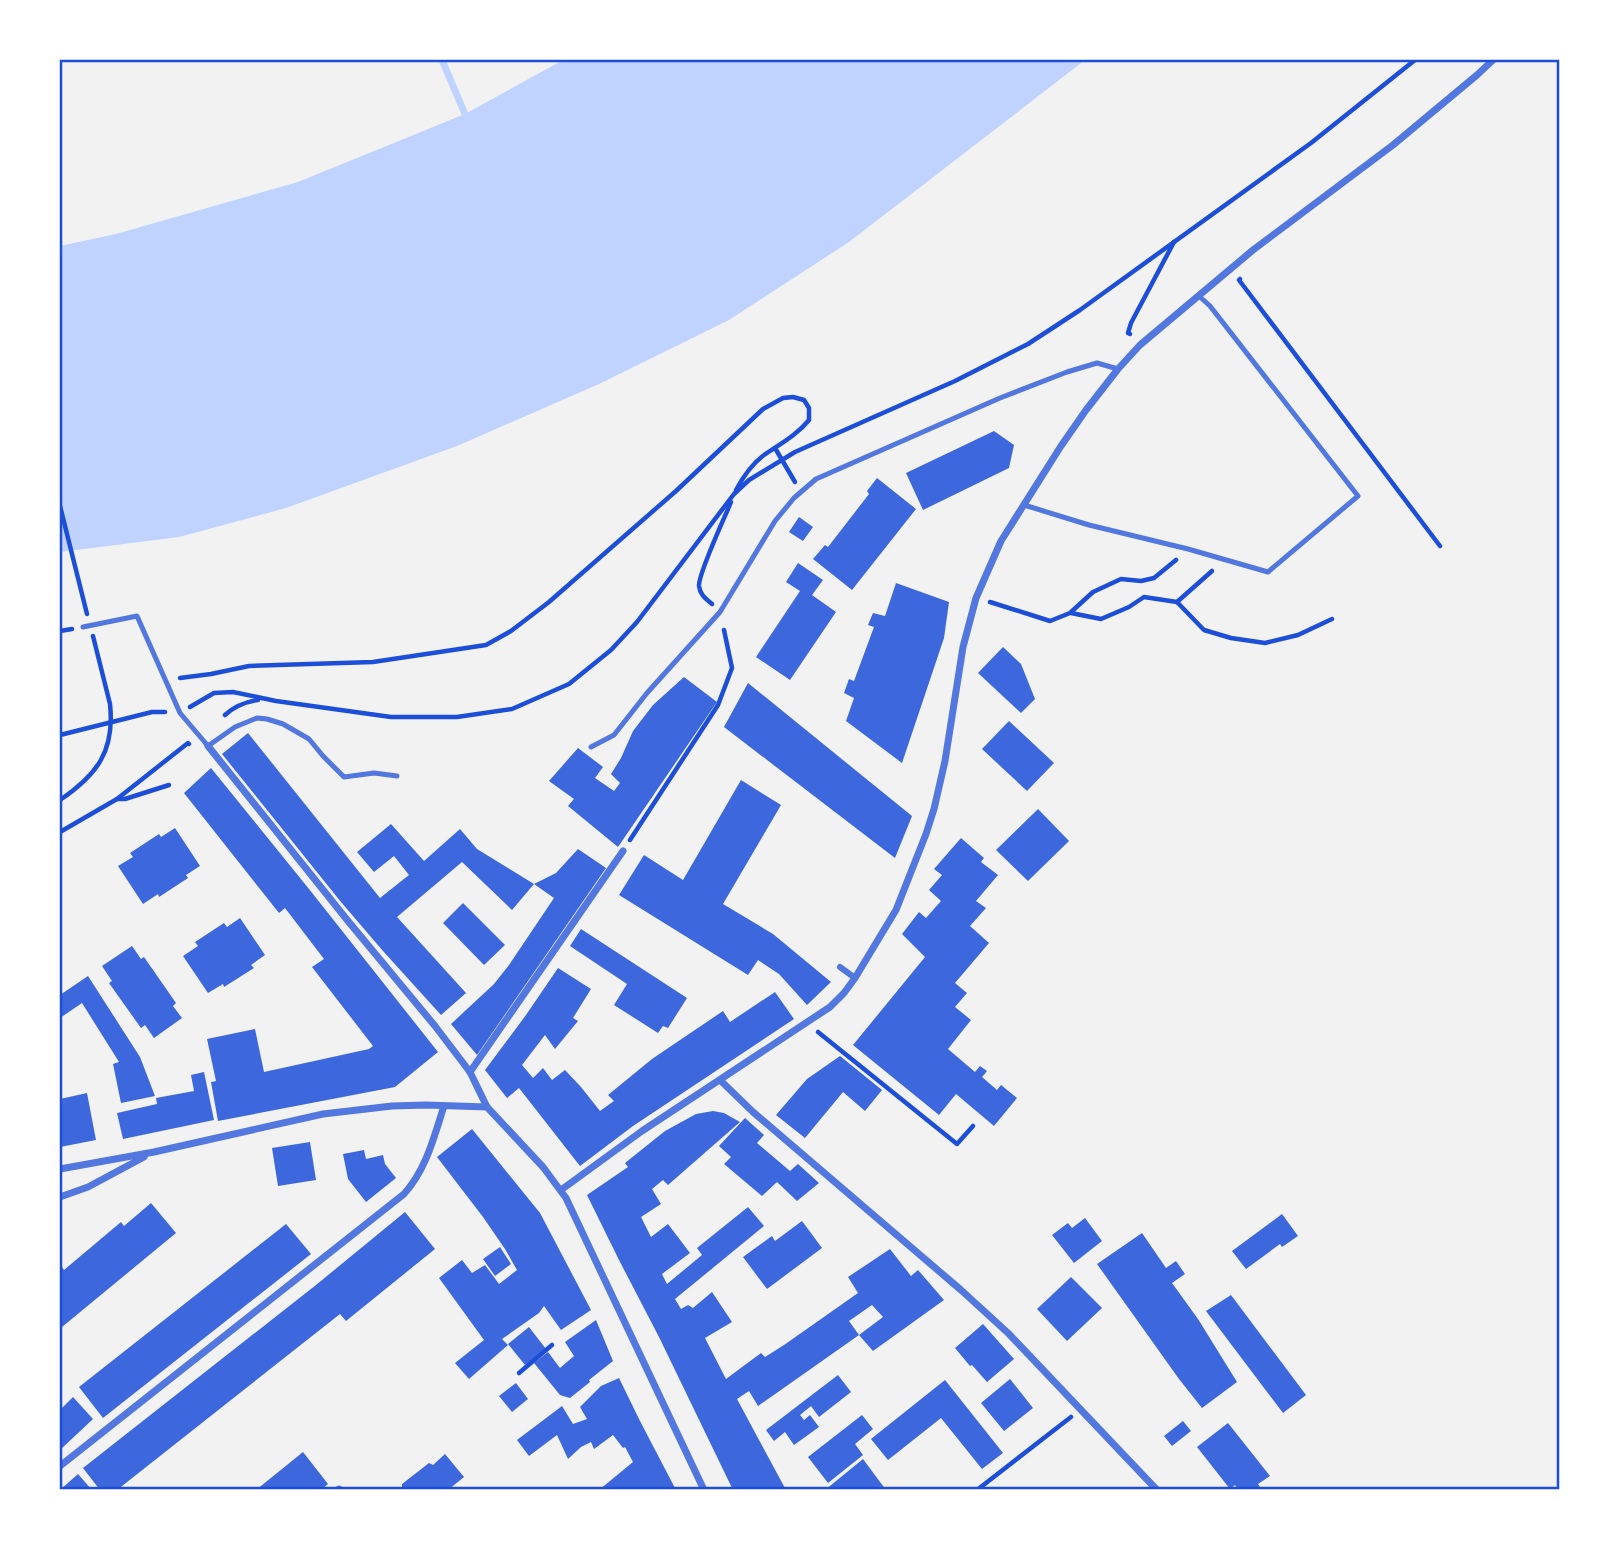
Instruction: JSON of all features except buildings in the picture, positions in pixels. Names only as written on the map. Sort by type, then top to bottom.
[{"type":"street","points":[[561,1190],[642,1131],[830,1007],[844,993],[896,910],[926,834],[945,761],[963,647],[974,605],[1001,541],[1086,410],[1140,345],[1253,250],[1393,145],[1493,60]]},
{"type":"street","points":[[208,746],[435,1026],[470,1072],[487,1107],[522,1143],[561,1190],[704,1489]]},
{"type":"street","points":[[470,1072],[624,851]]},
{"type":"street","points":[[840,967],[855,978]]},
{"type":"street","points":[[720,1081],[1008,1333],[1157,1489]]},
{"type":"street","points":[[60,1466],[404,1194],[423,1166],[444,1106]]},
{"type":"street","points":[[60,1169],[154,1152],[323,1114],[371,1107],[487,1107]]},
{"type":"street","points":[[60,1197],[88,1187],[154,1152]]},
{"type":"lane","points":[[1024,505],[1268,572],[1357,496],[1210,306],[1199,296]]},
{"type":"lane","points":[[591,747],[614,735],[647,693],[720,611],[775,521],[794,498],[816,479],[1000,398],[1067,372],[1097,363],[1118,369]]},
{"type":"lane","points":[[83,627],[137,616],[180,713],[208,746],[235,727],[257,718],[267,719],[283,724],[309,739],[344,776],[374,772],[397,776]]},
{"type":"path","points":[[624,851],[718,705],[732,668],[720,611],[703,597],[699,587],[700,574],[734,494],[749,480],[795,452],[955,381],[1028,344],[1080,310],[1311,143],[1415,60]]},
{"type":"path","points":[[1140,345],[1128,332],[1174,241]]},
{"type":"path","points":[[1239,280],[1440,546]]},
{"type":"path","points":[[60,735],[152,712],[180,713],[214,693],[233,692],[276,701],[391,717],[457,717],[512,709],[569,684],[611,650],[637,622],[734,494],[752,466],[802,429],[809,420],[809,408],[804,400],[793,397],[783,398],[763,409],[676,491],[549,602],[511,631],[486,645],[373,662],[249,666],[165,679]]},
{"type":"path","points":[[775,448],[802,491]]},
{"type":"path","points":[[989,602],[1050,621],[1070,612],[1093,592],[1121,579],[1142,581],[1154,578],[1188,549]]},
{"type":"path","points":[[1177,602],[1224,559]]},
{"type":"path","points":[[1070,612],[1101,619],[1144,597],[1177,602],[1204,630],[1231,638],[1265,643],[1298,635],[1332,619]]},
{"type":"path","points":[[60,832],[117,799],[188,743]]},
{"type":"path","points":[[60,800],[91,776],[100,764]]},
{"type":"path","points":[[117,799],[169,785]]},
{"type":"path","points":[[807,1023],[957,1144],[973,1126]]},
{"type":"path","points":[[519,1373],[552,1345]]},
{"type":"path","points":[[977,1489],[1080,1410]]},
{"type":"water","points":[[563,60],[1085,60],[849,242],[729,320],[599,384],[457,446],[286,508],[179,537],[60,552],[60,246],[116,234],[298,182],[465,114]]},
{"type":"waterway","points":[[442,60],[465,114]]}]
